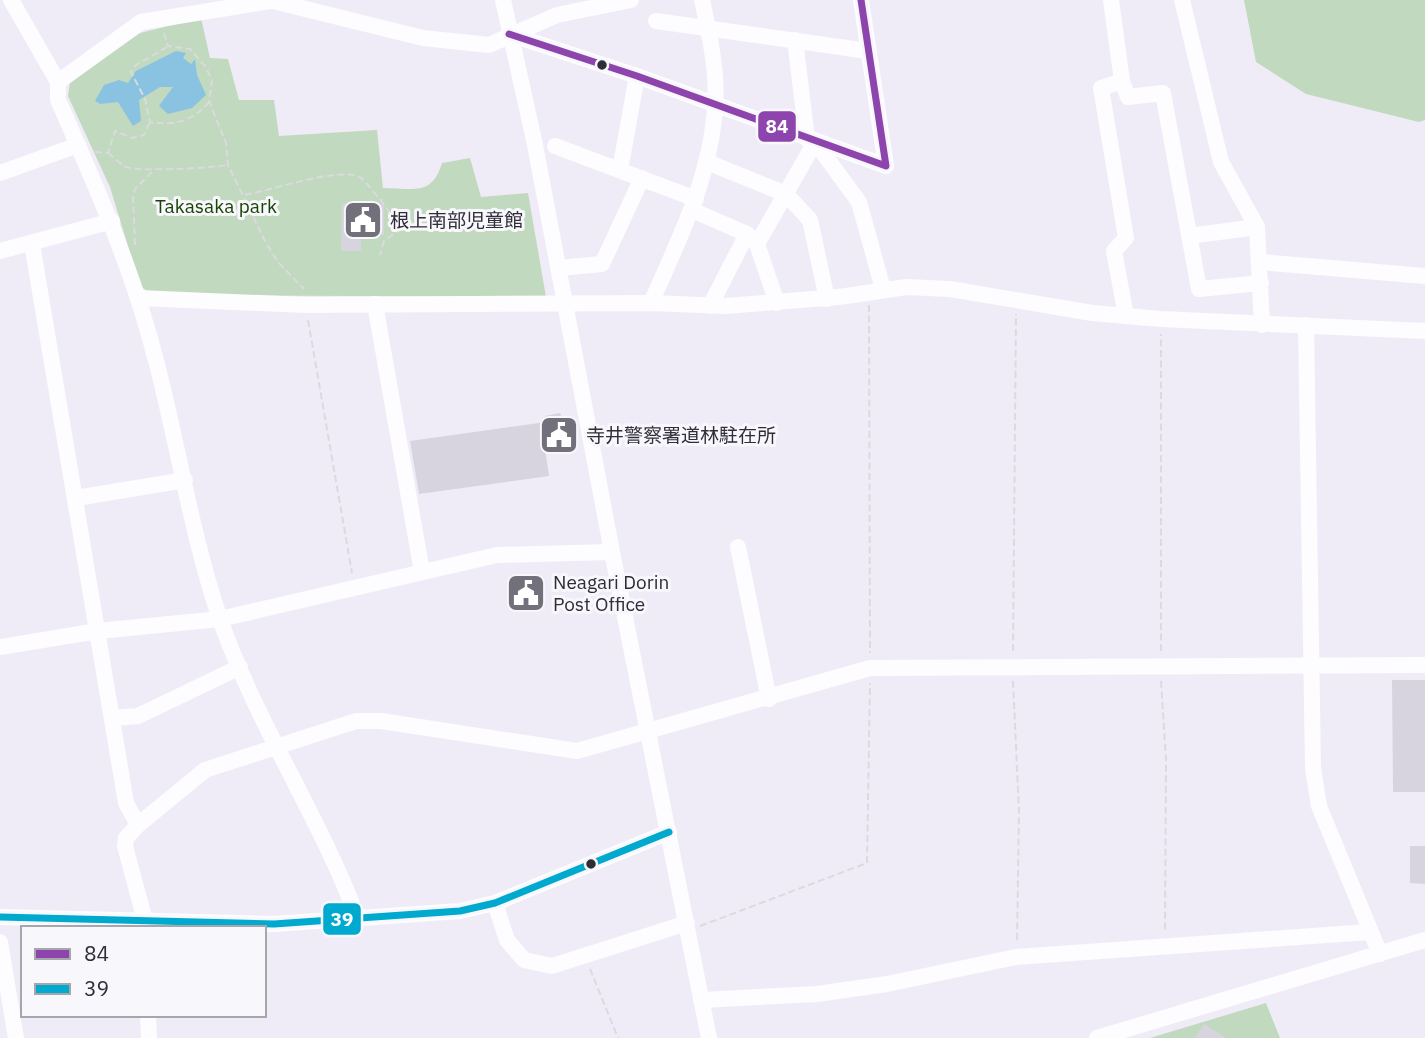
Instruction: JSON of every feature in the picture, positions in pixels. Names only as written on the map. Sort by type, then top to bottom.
[{"type":"street","points":[[11,0],[58,82],[58,100],[112,221],[139,298],[220,618],[277,746],[344,880],[357,917]]},
{"type":"street","points":[[503,0],[535,145],[612,552],[709,1038]]},
{"type":"street","points":[[58,82],[141,22],[269,1],[322,7],[423,38],[489,45],[557,15],[631,0]]},
{"type":"street","points":[[650,303],[694,205],[707,162],[716,104],[708,28],[702,0]]},
{"type":"street","points":[[509,34],[637,76],[886,166],[861,0]]},
{"type":"street","points":[[1111,0],[1122,81],[1128,97],[1163,93],[1199,289],[1261,283]]},
{"type":"street","points":[[1182,0],[1221,162],[1256,227],[1262,325]]},
{"type":"street","points":[[656,20],[869,51]]},
{"type":"street","points":[[795,40],[811,140],[859,202],[876,290]]},
{"type":"street","points":[[620,170],[637,76]]},
{"type":"street","points":[[1122,81],[1101,88],[1126,238],[1114,251],[1126,316]]},
{"type":"street","points":[[710,306],[752,239],[786,194],[811,140]]},
{"type":"street","points":[[0,173],[78,145]]},
{"type":"street","points":[[555,146],[642,178],[752,239],[777,303]]},
{"type":"street","points":[[707,162],[786,194],[810,220],[827,299]]},
{"type":"street","points":[[559,268],[602,264],[642,178]]},
{"type":"street","points":[[0,251],[112,221]]},
{"type":"street","points":[[1189,236],[1256,227]]},
{"type":"street","points":[[32,244],[126,803],[138,825]]},
{"type":"street","points":[[1260,262],[1425,276]]},
{"type":"street","points":[[139,298],[374,304],[650,303],[710,306],[827,299],[876,290],[950,289],[1126,316],[1262,325],[1425,331]]},
{"type":"street","points":[[374,304],[422,572]]},
{"type":"street","points":[[1306,325],[1313,768],[1319,806],[1380,954]]},
{"type":"street","points":[[76,498],[184,480]]},
{"type":"street","points":[[738,547],[769,699]]},
{"type":"street","points":[[0,647],[98,631],[220,618],[497,555],[612,552]]},
{"type":"street","points":[[147,925],[125,846],[126,838],[138,825],[205,770],[356,721],[381,721],[578,751],[648,734],[870,668],[1425,665]]},
{"type":"street","points":[[112,718],[138,716],[240,667]]},
{"type":"street","points":[[0,917],[147,925],[274,924],[436,913],[495,903],[669,832]]},
{"type":"street","points":[[495,903],[507,940],[524,960],[552,966],[688,927]]},
{"type":"street","points":[[701,1000],[829,993],[887,984],[1016,957],[1369,932]]},
{"type":"street","points":[[1097,1038],[1425,940]]},
{"type":"street","points":[[0,942],[16,1038]]},
{"type":"street","points":[[148,1017],[149,1038]]},
{"type":"path","points":[[162,25],[168,46]]},
{"type":"path","points":[[108,153],[115,131],[132,138],[144,135],[150,122],[145,99],[131,72],[136,65],[168,46],[190,49],[205,66],[212,80],[209,102],[226,144],[228,165],[266,243],[307,301],[355,588]]},
{"type":"path","points":[[150,122],[164,124],[197,116],[209,102]]},
{"type":"path","points":[[94,153],[108,153],[124,167],[152,172],[191,166],[213,169],[228,165]]},
{"type":"path","points":[[136,250],[133,196],[135,189],[152,172]]},
{"type":"path","points":[[243,195],[285,187],[308,179],[350,174],[360,177],[388,209],[397,230],[384,241],[380,255]]},
{"type":"path","points":[[688,927],[867,863],[876,290]]},
{"type":"path","points":[[1016,299],[1013,667],[1019,812],[1016,957]]},
{"type":"path","points":[[1161,319],[1161,668],[1166,760],[1165,947]]},
{"type":"path","points":[[585,955],[618,1038]]},
{"type":"green space","points":[[1244,0],[1425,0],[1425,120],[1419,122],[1306,94],[1256,62]]},
{"type":"green space","name":"Takasaka park","points":[[201,18],[210,58],[228,59],[239,100],[274,100],[279,136],[377,130],[383,188],[412,189],[427,186],[438,174],[442,163],[470,158],[481,197],[528,193],[546,297],[153,295],[140,286],[110,187],[68,96],[70,82],[140,33]]},
{"type":"green space","points":[[1266,1003],[1280,1038],[1150,1038]]},
{"type":"water","points":[[176,51],[186,53],[183,58],[191,64],[195,59],[197,75],[206,95],[192,108],[168,114],[159,106],[173,87],[160,87],[139,100],[141,121],[133,126],[118,102],[100,104],[95,101],[104,85],[119,80],[128,83],[136,71]]},
{"type":"building","name":"根上南部児童館","points":[[342,204],[384,204],[384,235],[361,235],[361,251],[341,251]]},
{"type":"building","points":[[560,413],[570,440],[564,441],[565,446],[545,449],[549,476],[419,494],[410,441],[546,422],[545,416]]},
{"type":"building","points":[[1392,680],[1425,680],[1425,792],[1393,792]]},
{"type":"building","points":[[1410,846],[1425,846],[1425,884],[1410,883]]},
{"type":"building","points":[[1204,1024],[1226,1038],[1195,1038]]},
{"type":"transit line","name":"84","points":[[509,34],[637,76],[886,166],[861,0]]},
{"type":"transit line","name":"39","points":[[0,917],[274,924],[460,911],[495,903],[669,832]]},
{"type":"place","name":"根上南部児童館","points":[[363,220]]},
{"type":"place","name":"寺井警察署道林駐在所","points":[[559,435]]},
{"type":"place","name":"Neagari Dorin Post Office","points":[[526,593]]}]
